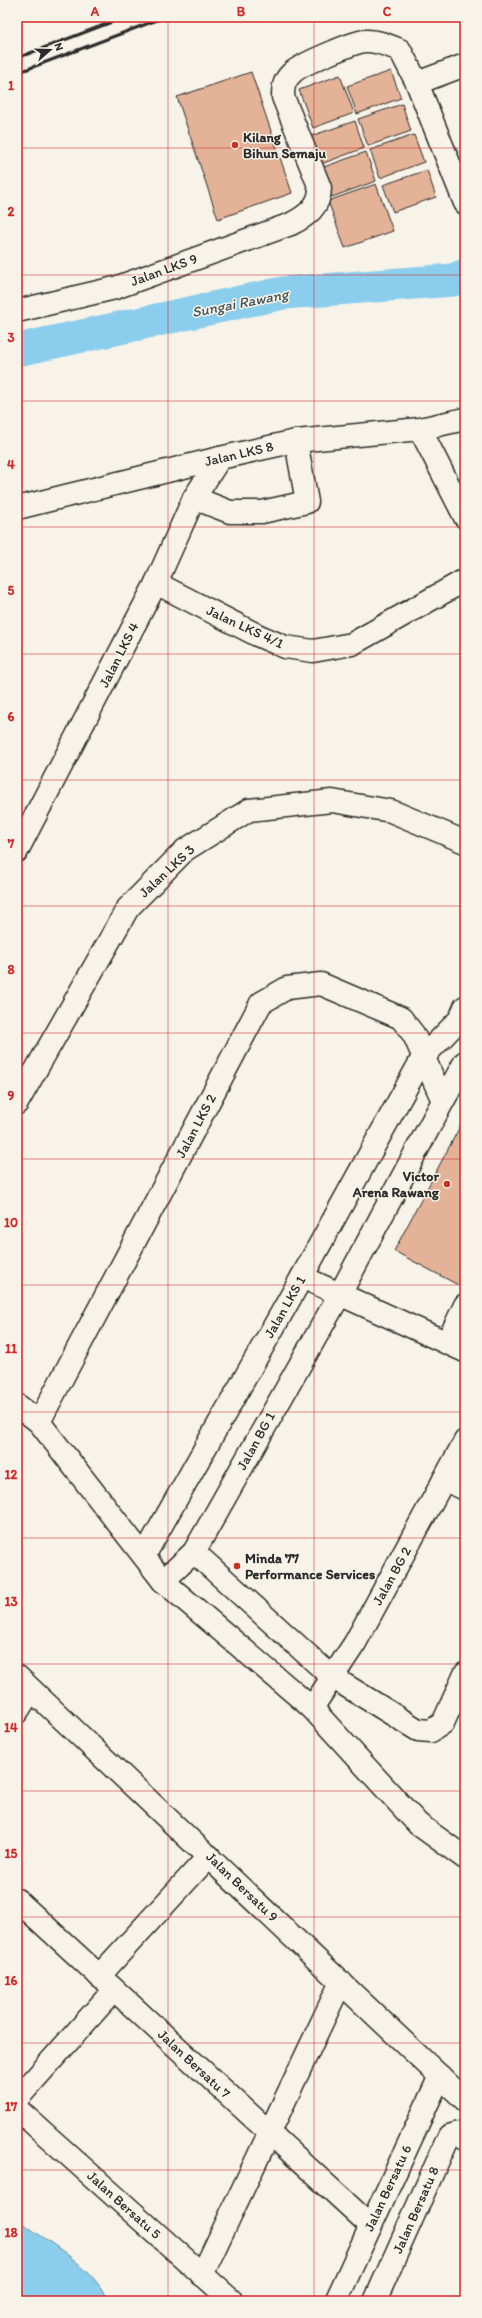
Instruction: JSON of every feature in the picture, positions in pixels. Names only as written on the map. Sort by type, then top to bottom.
[{"type":"street","name":"Jalan LKS 9","points":[[17,311],[115,288],[292,224],[306,216],[320,199],[320,188],[283,97],[283,84],[292,72],[337,50],[365,41],[382,43],[400,50],[417,83]]},
{"type":"street","points":[[465,65],[417,83],[465,204]]},
{"type":"street","name":"Jalan LKS 8","points":[[17,508],[220,458],[296,441],[420,429],[465,419]]},
{"type":"street","points":[[420,429],[465,518]]},
{"type":"street","points":[[194,498],[230,512],[262,512],[307,502],[296,441]]},
{"type":"street","name":"Jalan LKS 4","points":[[17,851],[156,583],[194,498],[220,458]]},
{"type":"street","name":"Jalan LKS 4/1","points":[[156,583],[257,635],[285,647],[313,651],[352,644],[465,580]]},
{"type":"street","name":"Jalan LKS 3","points":[[17,1103],[128,908],[185,850],[249,810],[332,801],[391,811],[465,842]]},
{"type":"street","name":"Jalan LKS 2","points":[[38,1422],[261,1003],[286,988],[321,984],[401,1018],[414,1035],[443,1101]]},
{"type":"street","name":"Jalan LKS 1","points":[[144,1556],[302,1277],[423,1057],[460,1019],[465,1007]]},
{"type":"street","name":"Jalan BG 1","points":[[163,1581],[194,1552],[340,1294],[465,1062]]},
{"type":"street","points":[[302,1277],[456,1347],[465,1305]]},
{"type":"street","points":[[17,1405],[38,1422],[163,1581],[312,1708],[418,1824],[465,1858]]},
{"type":"street","name":"Jalan BG 2","points":[[312,1708],[355,1643],[465,1441]]},
{"type":"street","points":[[444,1479],[465,1489]]},
{"type":"street","points":[[194,1552],[332,1677],[418,1730],[431,1731],[443,1723],[465,1674]]},
{"type":"street","points":[[17,1712],[24,1683]]},
{"type":"street","name":"Jalan Bersatu 9","points":[[24,1683],[465,2100]]},
{"type":"street","points":[[17,2099],[106,1983],[208,1856]]},
{"type":"street","name":"Jalan Bersatu 7","points":[[17,1900],[268,2133],[371,2226]]},
{"type":"street","points":[[202,2275],[268,2133],[341,1982]]},
{"type":"street","name":"Jalan Bersatu 6","points":[[336,2301],[440,2076]]},
{"type":"street","name":"Jalan Bersatu 5","points":[[17,2109],[232,2301]]},
{"type":"street","name":"Jalan Bersatu 8","points":[[375,2301],[449,2136],[459,2134],[465,2138]]},
{"type":"water","points":[[17,2219],[55,2245],[81,2266],[102,2289],[107,2301],[17,2301]]},
{"type":"building","points":[[391,71],[401,98],[357,114],[347,86]]},
{"type":"building","name":"Kilang Bihun Semaju","points":[[251,72],[292,193],[218,219],[177,97]]},
{"type":"building","points":[[340,75],[354,113],[313,128],[299,90]]},
{"type":"building","points":[[402,104],[411,131],[368,146],[358,119]]},
{"type":"building","points":[[355,121],[364,148],[321,164],[311,136]]},
{"type":"building","points":[[414,135],[424,162],[380,178],[370,150]]},
{"type":"building","points":[[366,152],[376,181],[332,197],[321,168]]},
{"type":"building","points":[[427,170],[436,197],[393,212],[383,185]]},
{"type":"building","points":[[376,184],[393,231],[345,248],[328,201]]},
{"type":"building","name":"Victor Arena Rawang","points":[[465,1117],[465,1277],[460,1286],[394,1251]]},
{"type":"waterway","name":"Sungai Rawang","points":[[17,350],[283,293],[453,280],[465,275]]},
{"type":"railway","points":[[17,58],[125,17]]},
{"type":"railway","points":[[17,73],[165,17]]},
{"type":"place","name":"Kilang Bihun Semaju","points":[[235,145]]},
{"type":"place","name":"Victor Arena Rawang","points":[[447,1184]]},
{"type":"place","name":"Minda 77 Performance Services","points":[[237,1566]]}]
